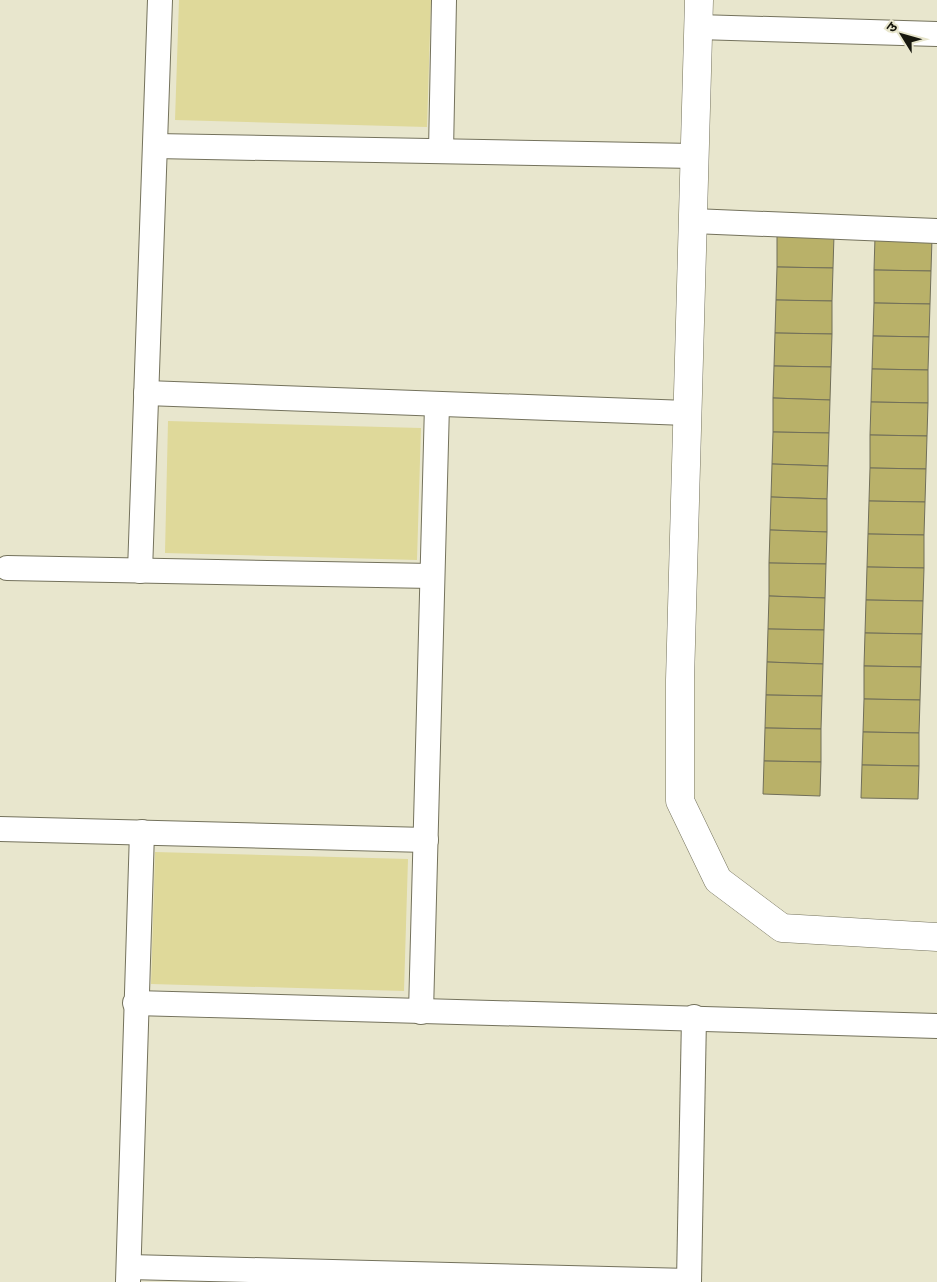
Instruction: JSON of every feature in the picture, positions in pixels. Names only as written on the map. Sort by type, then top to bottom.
[{"type":"street","points":[[140,571],[160,0]]},
{"type":"street","points":[[442,151],[444,0]]},
{"type":"street","points":[[698,0],[680,680],[680,802],[718,880],[782,928],[937,937]]},
{"type":"street","points":[[698,27],[937,34]]},
{"type":"street","points":[[155,146],[694,156]]},
{"type":"street","points":[[693,221],[937,231]]},
{"type":"street","points":[[146,393],[687,413]]},
{"type":"street","points":[[421,1012],[437,405]]},
{"type":"street","points":[[7,568],[432,576]]},
{"type":"street","points":[[0,829],[426,840]]},
{"type":"street","points":[[142,832],[135,1003],[129,1275],[688,1281],[694,1017]]},
{"type":"street","points":[[135,1003],[421,1012],[694,1017],[937,1026]]},
{"type":"shaded area","points":[[179,0],[431,0],[427,127],[175,120]]},
{"type":"shaded area","points":[[168,421],[421,428],[417,560],[165,553]]},
{"type":"shaded area","points":[[155,852],[408,859],[404,991],[151,984]]},
{"type":"building","points":[[777,234],[834,235],[833,268],[777,267]]},
{"type":"building","points":[[875,237],[932,238],[931,271],[874,270]]},
{"type":"building","points":[[777,267],[833,268],[832,301],[776,300]]},
{"type":"building","points":[[874,270],[931,271],[930,304],[874,303]]},
{"type":"building","points":[[776,300],[832,301],[832,334],[775,333]]},
{"type":"building","points":[[874,303],[930,304],[929,337],[873,336]]},
{"type":"building","points":[[775,333],[832,334],[831,367],[774,366]]},
{"type":"building","points":[[873,336],[929,337],[928,370],[872,369]]},
{"type":"building","points":[[774,366],[831,367],[830,400],[773,398]]},
{"type":"building","points":[[872,369],[928,370],[928,403],[871,402]]},
{"type":"building","points":[[773,398],[830,400],[829,433],[773,432]]},
{"type":"building","points":[[871,402],[928,403],[927,436],[870,435]]},
{"type":"building","points":[[773,432],[829,433],[828,466],[772,464]]},
{"type":"building","points":[[870,435],[927,436],[926,469],[870,468]]},
{"type":"building","points":[[772,464],[828,466],[827,499],[771,497]]},
{"type":"building","points":[[870,468],[926,469],[925,502],[869,501]]},
{"type":"building","points":[[771,497],[827,499],[827,532],[770,530]]},
{"type":"building","points":[[869,501],[925,502],[924,535],[868,534]]},
{"type":"building","points":[[770,530],[827,532],[826,564],[769,563]]},
{"type":"building","points":[[868,534],[924,535],[924,568],[867,567]]},
{"type":"building","points":[[769,563],[826,564],[825,598],[769,596]]},
{"type":"building","points":[[867,567],[924,568],[923,601],[866,600]]},
{"type":"building","points":[[769,596],[825,598],[824,630],[768,629]]},
{"type":"building","points":[[866,600],[923,601],[922,634],[865,633]]},
{"type":"building","points":[[768,629],[824,630],[823,664],[767,662]]},
{"type":"building","points":[[865,633],[922,634],[921,667],[864,666]]},
{"type":"building","points":[[767,662],[823,664],[822,696],[766,695]]},
{"type":"building","points":[[864,666],[921,667],[920,700],[864,699]]},
{"type":"building","points":[[766,695],[822,696],[821,729],[765,728]]},
{"type":"building","points":[[864,699],[920,700],[919,733],[863,732]]},
{"type":"building","points":[[765,728],[821,729],[821,762],[764,761]]},
{"type":"building","points":[[863,732],[919,733],[919,766],[862,765]]},
{"type":"building","points":[[764,761],[821,762],[820,796],[763,794]]},
{"type":"building","points":[[862,765],[919,766],[918,799],[861,798]]}]
